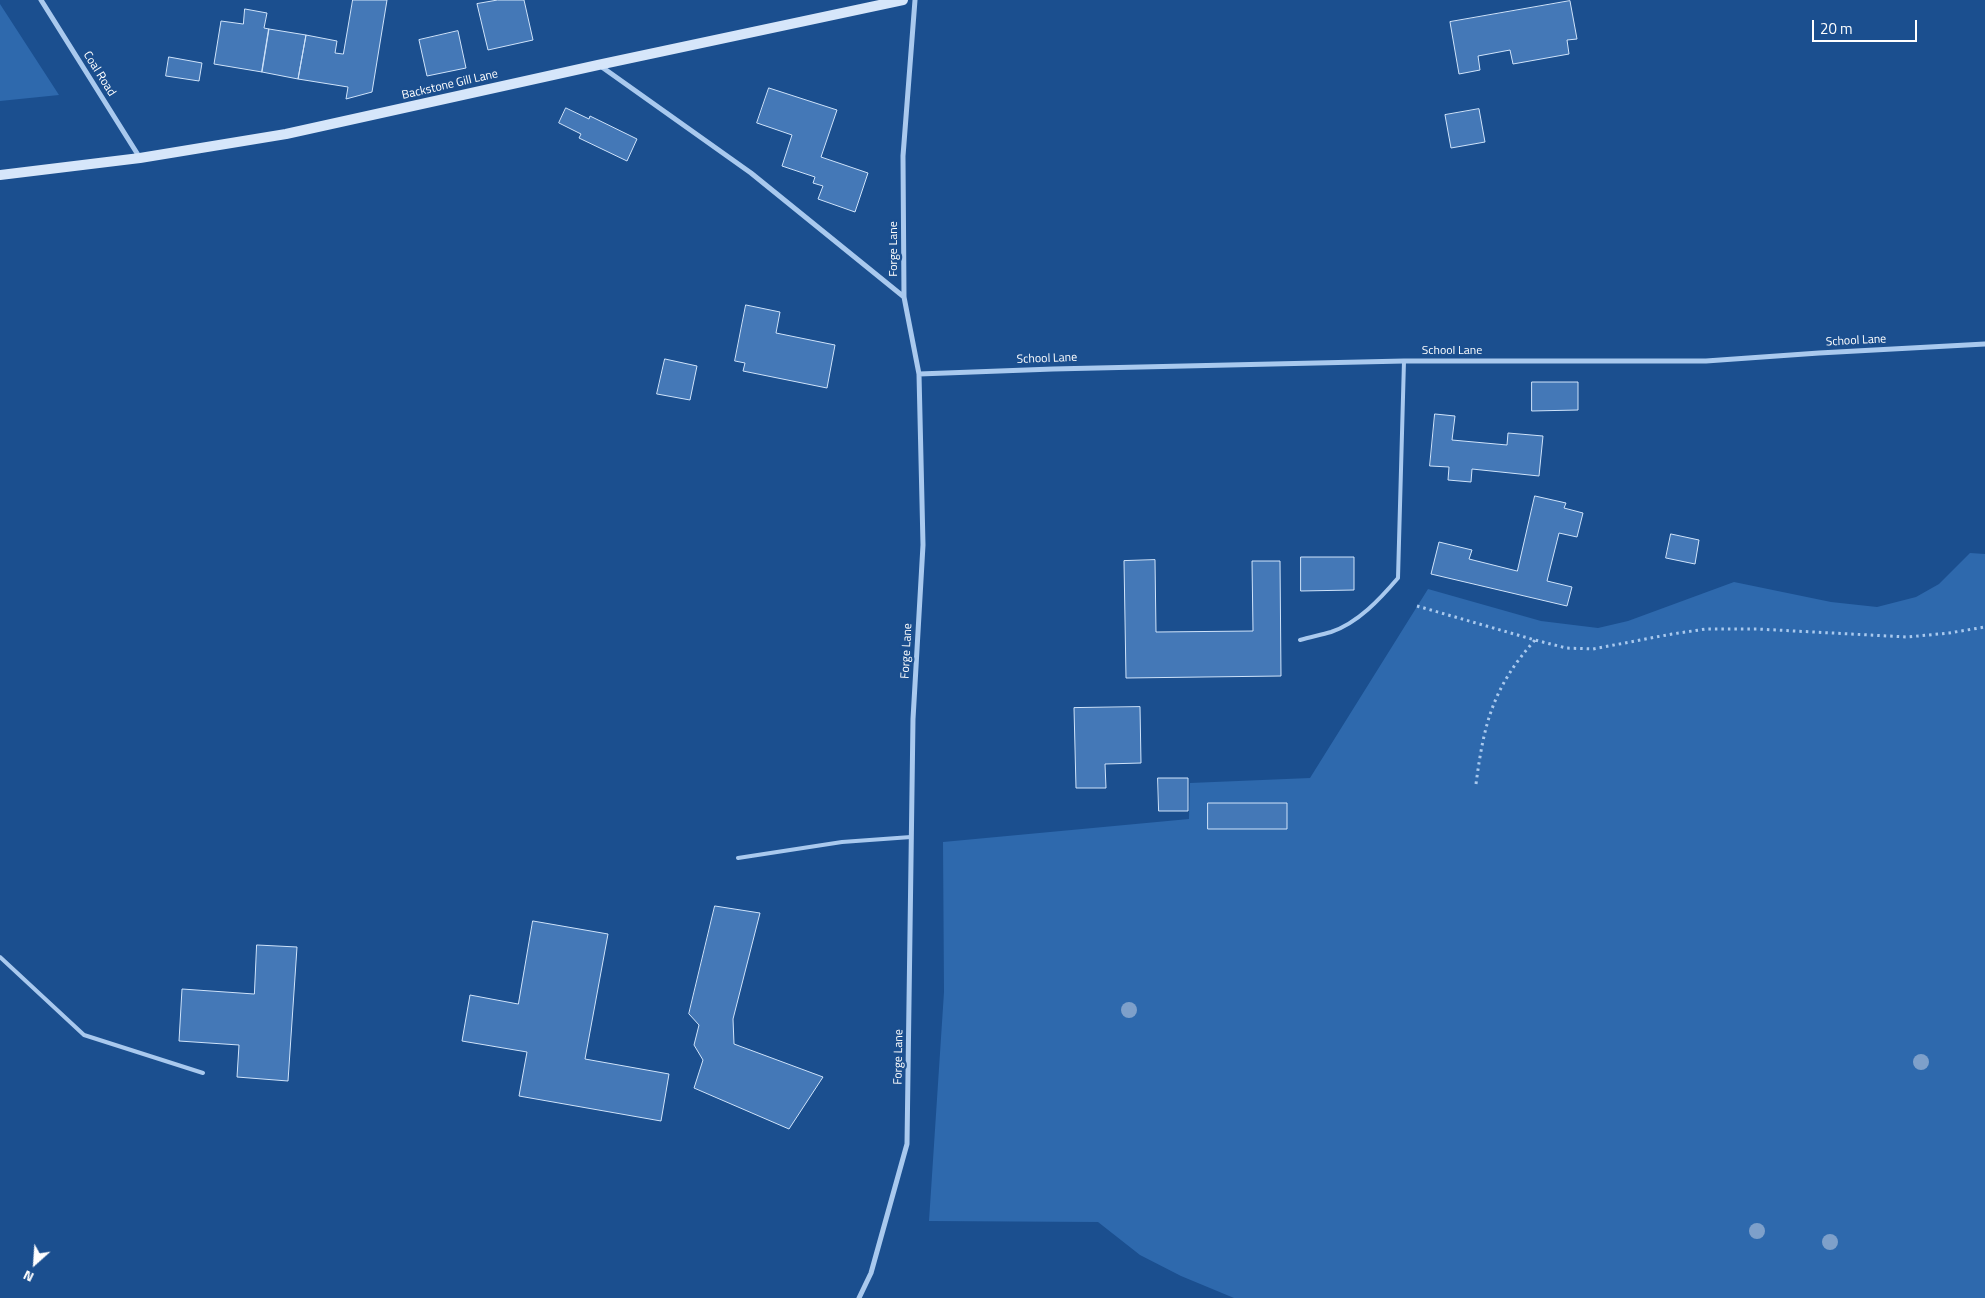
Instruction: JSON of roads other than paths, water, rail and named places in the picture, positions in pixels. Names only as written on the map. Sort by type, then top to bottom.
[{"type":"street","name":"Coal Road","points":[[42,0],[140,158]]},
{"type":"street","name":"Backstone Gill Lane","points":[[0,175],[140,158],[286,134],[903,0]]},
{"type":"street","name":"Forge Lane","points":[[858,1298],[871,1273],[908,1144],[913,719],[924,544],[919,374],[904,297],[903,156],[915,0]]},
{"type":"street","points":[[598,65],[751,173],[904,297]]},
{"type":"street","name":"School Lane","points":[[919,374],[1404,361],[1706,361],[1985,344]]},
{"type":"lane","points":[[1300,640],[1332,632],[1359,616],[1381,598],[1398,578],[1404,361]]},
{"type":"lane","points":[[738,858],[842,842],[912,837]]},
{"type":"lane","points":[[0,957],[84,1035],[203,1073]]}]
